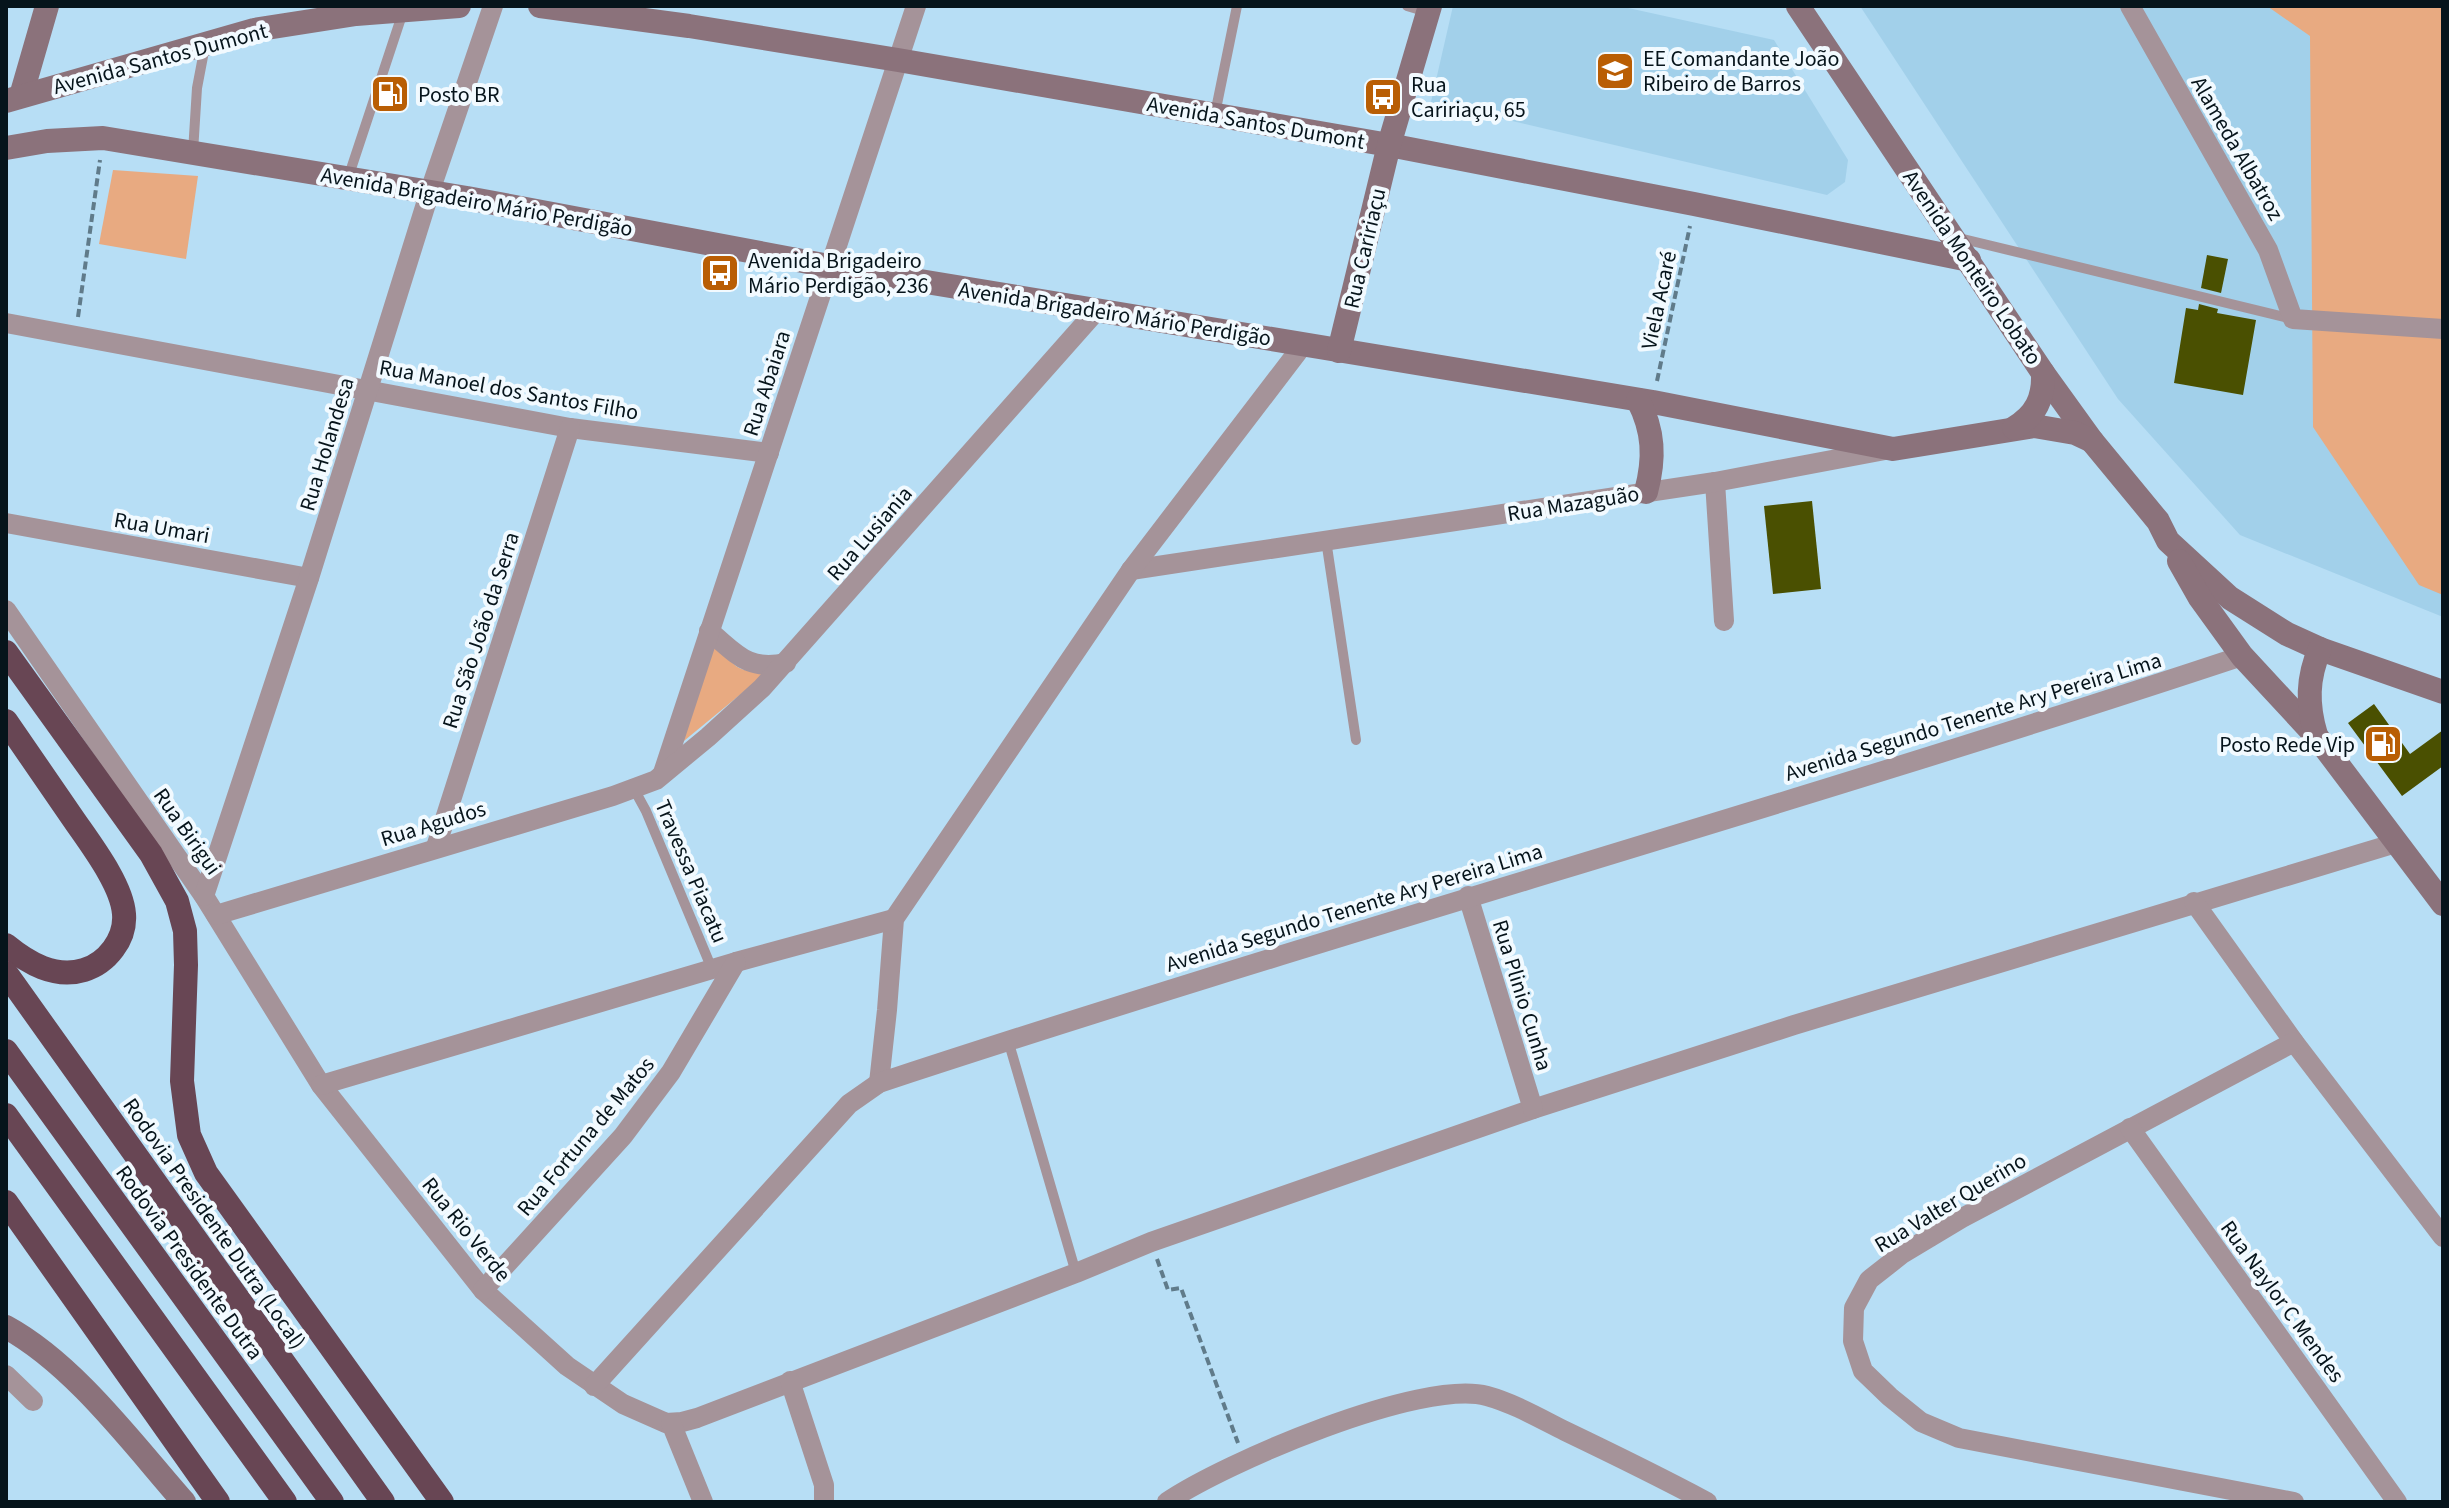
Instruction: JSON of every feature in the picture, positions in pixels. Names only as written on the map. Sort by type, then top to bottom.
[{"type":"highway","points":[[6,652],[151,854],[177,901],[185,931],[186,965],[182,1081],[189,1135],[206,1173],[442,1502]]},
{"type":"highway","points":[[6,721],[110,874],[124,913],[121,932],[112,952],[98,965],[80,972],[60,973],[38,966],[6,945]]},
{"type":"highway","name":"Rodovia Presidente Dutra (Local)","points":[[6,973],[383,1502]]},
{"type":"highway","name":"Rodovia Presidente Dutra","points":[[6,1051],[332,1502]]},
{"type":"highway","points":[[6,1115],[285,1502]]},
{"type":"highway","points":[[6,1202],[218,1502]]},
{"type":"main road","points":[[13,99],[47,6]]},
{"type":"main road","name":"Avenida Santos Dumont","points":[[13,99],[254,30],[404,10],[459,6]]},
{"type":"main road","name":"Avenida Santos Dumont","points":[[540,6],[689,26],[898,60],[1389,145],[1969,260]]},
{"type":"main road","name":"Avenida Monteiro Lobato","points":[[1798,6],[2043,373],[2163,531],[2230,598],[2255,616],[2320,649],[2443,692]]},
{"type":"main road","name":"Rua Caririaçu","points":[[1339,351],[1422,8]]},
{"type":"main road","name":"Avenida Brigadeiro Mário Perdigão","points":[[6,148],[47,141],[103,138],[193,152],[430,191],[829,266],[1646,401],[1893,449]]},
{"type":"main road","points":[[2014,428],[2025,421],[2041,399],[2043,373]]},
{"type":"main road","points":[[1646,401],[1652,440],[1652,470],[1646,492]]},
{"type":"main road","name":"Rua Mazaguão","points":[[1893,449],[2014,428],[2054,428],[2092,441]]},
{"type":"main road","points":[[2163,531],[2200,598],[2242,656],[2317,737],[2443,904]]},
{"type":"main road","points":[[2317,737],[2311,719],[2309,691],[2313,664],[2320,649]]},
{"type":"main road","points":[[6,1327],[57,1365],[108,1414],[184,1502]]},
{"type":"street","name":"Rua Holandesa","points":[[204,896],[309,578],[430,191],[493,6]]},
{"type":"street","name":"Rua Abaiara","points":[[662,775],[916,6]]},
{"type":"street","name":"Alameda Albatroz","points":[[2130,6],[2268,250],[2293,319]]},
{"type":"street","name":"Rua Lusiania","points":[[662,775],[708,737],[786,663],[1097,310]]},
{"type":"street","points":[[2293,319],[2443,329]]},
{"type":"street","name":"Rua Manoel dos Santos Filho","points":[[6,323],[570,428],[769,453]]},
{"type":"street","points":[[879,1083],[894,919],[1131,570],[1303,345]]},
{"type":"street","name":"Rua São João da Serra","points":[[436,847],[570,428]]},
{"type":"street","name":"Rua Mazaguão","points":[[1131,570],[1715,482],[1893,449]]},
{"type":"street","points":[[1715,482],[1724,621]]},
{"type":"street","name":"Rua Umari","points":[[6,523],[309,578]]},
{"type":"street","name":"Rua Birigui","points":[[6,610],[204,896],[321,1085]]},
{"type":"street","points":[[709,631],[751,664],[773,666],[786,663]]},
{"type":"street","name":"Avenida Segundo Tenente Ary Pereira Lima","points":[[594,1386],[849,1104],[879,1083],[1468,896],[1960,747],[2242,656]]},
{"type":"street","name":"Rua Agudos","points":[[216,915],[634,789],[662,775]]},
{"type":"street","points":[[703,1502],[671,1423],[697,1418],[1151,1242],[1533,1109],[1794,1025],[2396,843]]},
{"type":"street","name":"Rua Plinio Cunha","points":[[1468,896],[1533,1109]]},
{"type":"street","points":[[2194,902],[2294,1042],[2443,1237]]},
{"type":"street","points":[[321,1085],[736,962],[894,919]]},
{"type":"street","name":"Rua Fortuna de Matos","points":[[483,1290],[631,1125],[671,1072],[736,962]]},
{"type":"street","name":"Rua Valter Querino","points":[[2294,1042],[1962,1218],[1902,1254],[1869,1280],[1854,1308],[1853,1341],[1863,1371],[1890,1397],[1921,1422],[1959,1438],[2294,1502]]},
{"type":"street","name":"Rua Rio Verde","points":[[321,1085],[483,1290],[567,1366],[594,1386],[623,1404],[671,1423]]},
{"type":"street","name":"Rua Naylor C Mendes","points":[[2130,1128],[2397,1502]]},
{"type":"street","points":[[6,1375],[33,1401]]},
{"type":"street","points":[[790,1381],[824,1485],[824,1502]]},
{"type":"street","points":[[1182,1499],[1244,1459],[1420,1398],[1455,1393],[1487,1395],[1707,1502]]},
{"type":"lane","points":[[1215,115],[1237,6]]},
{"type":"lane","points":[[348,178],[404,10]]},
{"type":"lane","points":[[193,152],[197,88],[205,44]]},
{"type":"lane","points":[[1953,237],[2293,319]]},
{"type":"lane","points":[[1326,540],[1356,740]]},
{"type":"lane","name":"Travessa Piacatu","points":[[634,789],[712,969]]},
{"type":"lane","points":[[1008,1040],[1076,1273]]},
{"type":"path","points":[[75,334],[103,138]]},
{"type":"path","name":"Viela Acaré","points":[[1646,401],[1694,204]]},
{"type":"path","points":[[1151,1242],[1168,1290],[1181,1288],[1244,1459]]},
{"type":"shaded area","name":"EE Comandante João Ribeiro de Barros","points":[[1453,6],[1619,6],[1774,40],[1848,160],[1845,182],[1827,195],[1431,102]]},
{"type":"shaded area","points":[[1860,6],[2443,6],[2443,617],[2240,535],[2118,399]]},
{"type":"shaded area","points":[[2267,6],[2443,6],[2443,595],[2419,585],[2313,427],[2310,36]]},
{"type":"shaded area","points":[[113,170],[198,176],[186,259],[99,244]]},
{"type":"shaded area","points":[[714,636],[725,654],[741,669],[770,670],[679,745]]},
{"type":"building","points":[[2207,255],[2228,259],[2221,293],[2201,288]]},
{"type":"building","points":[[2199,304],[2218,309],[2217,313],[2256,320],[2243,395],[2174,383],[2186,308],[2198,310]]},
{"type":"building","points":[[1812,501],[1821,589],[1773,594],[1764,506]]},
{"type":"building","name":"Posto Rede Vip","points":[[2374,704],[2410,754],[2443,730],[2443,766],[2402,796],[2348,723]]},
{"type":"place","name":"EE Comandante João Ribeiro de Barros","points":[[1615,71]]},
{"type":"place","name":"Posto BR","points":[[390,94]]},
{"type":"place","name":"Rua Caririaçu, 65","points":[[1383,97]]},
{"type":"place","name":"Avenida Brigadeiro Mário Perdigão, 236","points":[[720,273]]},
{"type":"place","name":"Posto Rede Vip","points":[[2383,744]]}]
